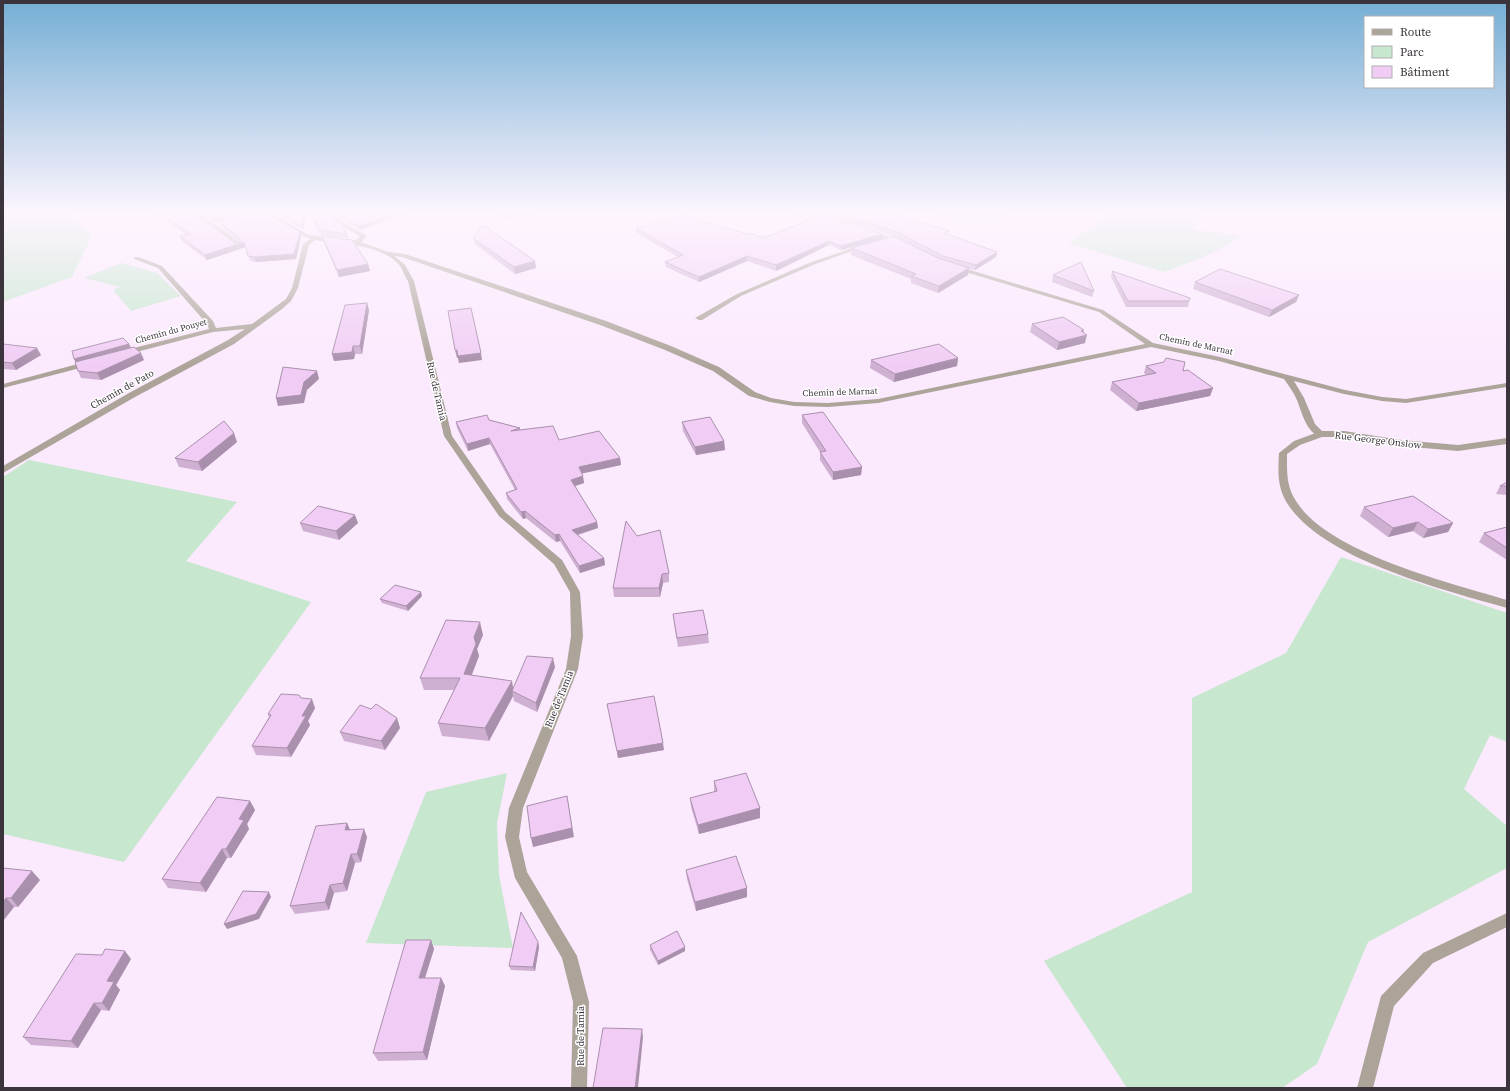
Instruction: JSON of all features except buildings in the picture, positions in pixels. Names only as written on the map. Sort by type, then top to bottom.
[{"type":"street","points":[[154,265],[160,267],[210,323],[212,330]]},
{"type":"street","name":"Chemin de Pato","points":[[3,470],[132,395],[231,342],[280,308],[289,300],[295,288],[301,265]]},
{"type":"street","name":"Rue de Tamia","points":[[402,265],[411,281],[448,436],[502,514],[558,562],[576,592],[577,636],[572,669],[516,808],[512,836],[520,874],[568,956],[581,1002],[579,1088]]},
{"type":"street","name":"Chemin de Marnat","points":[[432,265],[603,323],[668,348],[716,369],[752,394],[770,400],[794,404],[828,405],[878,402],[1130,350],[1151,344],[1220,359],[1344,392],[1382,399],[1406,401],[1507,385]]},
{"type":"street","points":[[699,318],[739,295],[809,265]]},
{"type":"street","points":[[948,266],[1101,311],[1151,344]]},
{"type":"street","name":"Chemin du Pouyet","points":[[116,356],[212,330],[252,326]]},
{"type":"street","points":[[3,386],[93,362]]},
{"type":"street","points":[[1288,378],[1300,398],[1311,425],[1321,434]]},
{"type":"street","name":"Rue George Onslow","points":[[1507,441],[1458,448],[1401,443],[1344,434],[1321,434],[1298,443],[1283,453],[1282,474],[1292,503],[1313,527],[1342,546],[1407,572],[1507,604]]},
{"type":"street","points":[[1365,1088],[1387,1002],[1428,958],[1507,920]]},
{"type":"green space","points":[[3,265],[78,265],[72,277],[3,302]]},
{"type":"green space","points":[[116,265],[128,265],[157,273],[181,296],[131,311],[113,290],[120,287],[84,278]]},
{"type":"green space","points":[[1141,265],[1183,265],[1164,272]]},
{"type":"green space","points":[[29,460],[237,502],[186,561],[311,602],[124,862],[3,834],[3,477]]},
{"type":"green space","points":[[1341,557],[1507,613],[1507,742],[1490,735],[1464,789],[1507,826],[1507,868],[1368,942],[1317,1064],[1282,1088],[1127,1088],[1044,961],[1192,892],[1192,698],[1286,653]]},
{"type":"green space","points":[[507,773],[497,823],[499,875],[513,948],[366,943],[426,792]]}]
